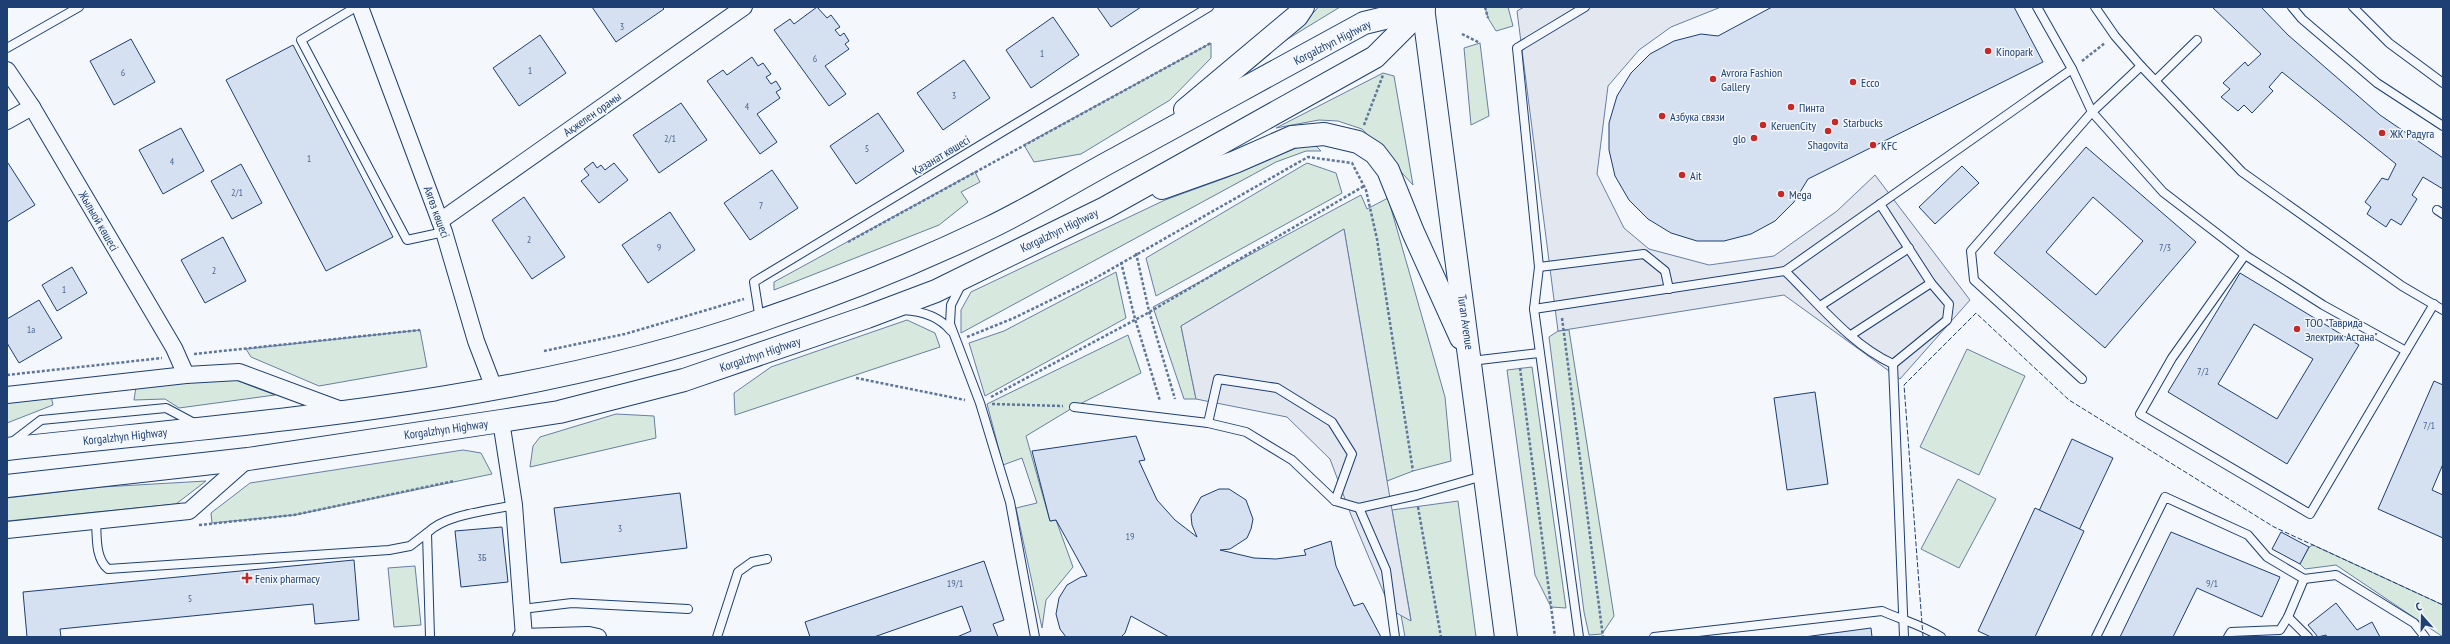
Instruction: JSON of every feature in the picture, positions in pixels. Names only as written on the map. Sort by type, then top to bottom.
[{"type":"main road","points":[[1149,141],[1297,16],[1303,7]]},
{"type":"main road","name":"Korgalzhyn Highway","points":[[7,449],[345,412],[551,379],[622,362],[760,321],[855,286],[991,227],[1364,23],[1423,8]]},
{"type":"main road","name":"Korgalzhyn Highway","points":[[7,486],[248,459],[501,422],[559,412],[684,380],[889,309],[936,291],[1105,208],[1375,57],[1423,8]]},
{"type":"main road","name":"Turan Avenue","points":[[1423,8],[1471,361],[1506,637]]},
{"type":"main road","points":[[1105,208],[1235,162],[1292,137],[1324,134],[1358,142],[1374,153],[1388,170],[1413,232],[1471,361]]},
{"type":"main road","name":"Аягөз көшесі","points":[[494,388],[501,422]]},
{"type":"street","name":"Аягөз көшесі","points":[[360,7],[442,226],[476,341],[494,388]]},
{"type":"street","name":"Ақжелен орамы","points":[[442,226],[744,7]]},
{"type":"street","name":"Жылыой көшесі","points":[[7,70],[32,107],[177,356],[186,375]]},
{"type":"street","points":[[7,121],[32,107]]},
{"type":"street","points":[[7,395],[186,375],[239,372],[345,412]]},
{"type":"street","points":[[501,422],[514,505],[524,637]]},
{"type":"street","points":[[7,530],[189,510],[248,459]]},
{"type":"street","points":[[521,637],[589,635],[598,637]]},
{"type":"lane","points":[[7,48],[79,7]]},
{"type":"lane","points":[[356,7],[301,40],[407,240],[442,226]]},
{"type":"lane","points":[[1579,637],[1534,309],[1539,267],[1517,48],[1585,7]]},
{"type":"lane","points":[[2037,7],[2072,69],[2092,112],[2164,192],[2245,255],[2323,305],[2406,351]]},
{"type":"lane","points":[[2096,7],[2115,36],[2141,66],[2156,80],[2242,172],[2402,286],[2443,310]]},
{"type":"lane","points":[[2292,7],[2302,19],[2376,83],[2443,126]]},
{"type":"lane","points":[[2353,7],[2389,43],[2443,83]]},
{"type":"lane","name":"Қазанат көшесі","points":[[760,321],[754,282],[1174,28],[1204,8]]},
{"type":"lane","points":[[2156,80],[2197,40]]},
{"type":"lane","points":[[2082,379],[1974,280],[1971,251],[2092,112],[2141,66]]},
{"type":"lane","points":[[1534,309],[1784,271],[2072,69]]},
{"type":"lane","points":[[1880,204],[1931,283],[1949,304],[1947,320],[1893,364]]},
{"type":"lane","points":[[1820,306],[1909,248]]},
{"type":"lane","points":[[1539,267],[1644,254],[1665,271],[1669,289]]},
{"type":"lane","points":[[2245,255],[2172,358],[2140,414],[2310,514],[2434,304]]},
{"type":"lane","points":[[1784,271],[1875,356],[1893,364]]},
{"type":"lane","points":[[968,275],[951,305],[950,324],[980,403],[1010,502],[1035,637]]},
{"type":"lane","points":[[1851,335],[1931,283]]},
{"type":"lane","points":[[889,309],[909,310],[929,315],[945,324],[956,339]]},
{"type":"lane","points":[[1471,361],[1539,353]]},
{"type":"lane","points":[[1893,364],[1904,637]]},
{"type":"lane","points":[[1208,423],[1218,379],[1277,388],[1332,422],[1352,454],[1335,501]]},
{"type":"lane","points":[[1074,407],[1208,423],[1246,432],[1292,460],[1335,501],[1359,508],[1417,495],[1486,475]]},
{"type":"lane","points":[[7,446],[41,420],[166,408],[202,427]]},
{"type":"lane","points":[[2096,637],[2165,497],[2248,535],[2267,557],[2304,579],[2336,575],[2414,623],[2425,637]]},
{"type":"lane","points":[[96,520],[99,556],[102,564],[108,569],[389,550],[410,546],[435,525],[447,520],[514,505]]},
{"type":"lane","points":[[1359,508],[1386,570],[1395,637]]},
{"type":"lane","points":[[427,533],[430,637]]},
{"type":"lane","points":[[717,637],[738,572],[752,562],[767,559]]},
{"type":"lane","points":[[2228,637],[2231,632],[2280,630],[2288,617],[2304,579]]},
{"type":"lane","points":[[522,609],[572,603],[688,609]]},
{"type":"lane","points":[[1654,637],[1882,611],[1903,621],[1922,625],[1941,637]]},
{"type":"lane","points":[[2288,617],[2308,637]]},
{"type":"lane","points":[[1723,628],[1724,637]]},
{"type":"path","points":[[1485,7],[1488,18]]},
{"type":"path","points":[[1462,34],[1480,43]]},
{"type":"path","points":[[2072,69],[2115,36]]},
{"type":"path","points":[[1362,129],[1384,73]]},
{"type":"path","points":[[956,339],[1014,318],[1092,280],[1121,262],[1308,157],[1352,162],[1364,186],[1377,239],[1413,471]]},
{"type":"path","points":[[980,403],[1135,320],[1364,186]]},
{"type":"path","points":[[1136,254],[1149,311],[1175,399]]},
{"type":"path","points":[[1121,262],[1135,320],[1160,401]]},
{"type":"path","points":[[1560,305],[1583,465],[1603,637]]},
{"type":"path","points":[[7,375],[420,330]]},
{"type":"path","points":[[1520,368],[1555,637]]},
{"type":"path","points":[[196,525],[294,514],[454,481]]},
{"type":"path","points":[[1418,506],[1441,637]]},
{"type":"shaded area","points":[[1318,7],[1340,7],[1286,40],[1316,10]]},
{"type":"shaded area","points":[[1485,7],[1508,7],[1513,26],[1496,31],[1488,18]]},
{"type":"shaded area","points":[[1524,7],[1721,7],[1671,27],[1639,50],[1608,86],[1597,174],[1624,228],[1649,249],[1709,265],[1774,256],[1837,211],[1875,175],[1970,300],[1900,379],[1784,295],[1558,331],[1517,11]]},
{"type":"shaded area","points":[[1211,43],[1211,58],[1170,100],[1081,154],[1034,162],[1024,145]]},
{"type":"shaded area","points":[[1480,43],[1489,116],[1471,125],[1464,48]]},
{"type":"shaded area","points":[[1383,73],[1394,76],[1413,185],[1362,129],[1338,121],[1319,120],[1276,128]]},
{"type":"shaded area","points":[[1306,144],[1316,146],[1321,151],[1306,151],[1276,162],[961,333],[961,310],[971,292],[1165,200],[1228,177]]},
{"type":"shaded area","points":[[1307,163],[1336,173],[1342,193],[1156,296],[1146,258]]},
{"type":"shaded area","points":[[975,172],[980,182],[961,192],[968,202],[939,225],[774,290],[774,282]]},
{"type":"shaded area","points":[[1361,195],[1367,209],[1388,198],[1445,397],[1451,461],[1413,471],[1387,481],[1344,229],[1181,326],[1196,399],[1184,399],[1153,307]]},
{"type":"shaded area","points":[[1344,229],[1411,621],[1391,610],[1351,515],[1330,459],[1287,417],[1196,399],[1181,326]]},
{"type":"shaded area","points":[[1116,272],[1126,318],[985,396],[969,343],[1004,331]]},
{"type":"shaded area","points":[[907,320],[935,333],[940,347],[735,415],[734,393],[771,367]]},
{"type":"shaded area","points":[[420,330],[427,367],[319,386],[251,357],[246,349]]},
{"type":"shaded area","points":[[1569,330],[1614,616],[1602,634],[1589,635],[1584,612],[1549,337],[1558,331]]},
{"type":"shaded area","points":[[1128,335],[1141,373],[1074,407],[1026,436],[1050,521],[1056,520],[1073,567],[1046,600],[1042,628],[1016,508],[1037,503],[1022,458],[1003,465],[987,404]]},
{"type":"shaded area","points":[[1967,349],[2025,376],[1979,475],[1920,447]]},
{"type":"shaded area","points":[[1532,367],[1566,608],[1551,607],[1535,575],[1507,370]]},
{"type":"shaded area","points":[[228,377],[275,395],[179,408],[165,399],[134,400],[136,387]]},
{"type":"shaded area","points":[[51,396],[53,405],[7,423],[7,401]]},
{"type":"shaded area","points":[[616,414],[654,416],[656,438],[530,467],[533,446],[540,437]]},
{"type":"shaded area","points":[[463,450],[481,453],[492,474],[294,515],[212,523],[211,513],[250,483]]},
{"type":"shaded area","points":[[1958,479],[1996,499],[1959,568],[1921,549]]},
{"type":"shaded area","points":[[206,481],[176,504],[7,521],[7,498],[102,487]]},
{"type":"shaded area","points":[[1458,501],[1476,637],[1405,637],[1401,615],[1411,620],[1392,510]]},
{"type":"shaded area","points":[[2313,545],[2443,605],[2443,637],[2336,565],[2305,569],[2300,564],[2309,547]]},
{"type":"shaded area","points":[[415,566],[421,625],[394,627],[388,568]]},
{"type":"building","points":[[592,7],[662,7],[664,9],[616,42]]},
{"type":"building","points":[[817,7],[827,18],[831,15],[840,27],[835,30],[840,36],[844,33],[849,41],[845,44],[849,49],[825,66],[846,94],[829,106],[774,30],[790,19],[794,24]]},
{"type":"building","points":[[1097,7],[1141,7],[1111,27]]},
{"type":"building","name":"KeruenCity","points":[[1772,7],[2014,7],[2043,62],[1808,179],[1794,202],[1775,221],[1751,234],[1724,241],[1697,241],[1671,233],[1648,219],[1629,200],[1615,176],[1609,150],[1609,123],[1617,96],[1631,73],[1650,54],[1674,41],[1701,34],[1718,36]]},
{"type":"building","name":"ЖК Радуга","points":[[2212,7],[2261,7],[2288,35],[2380,115],[2443,158],[2443,189],[2423,177],[2412,195],[2417,199],[2401,225],[2391,219],[2386,227],[2367,214],[2371,207],[2365,202],[2382,178],[2388,180],[2396,164],[2282,72],[2269,87],[2273,91],[2252,113],[2244,105],[2238,111],[2221,97],[2230,89],[2223,83],[2245,62],[2248,66],[2261,54]]},
{"type":"building","points":[[1053,17],[1079,55],[1031,88],[1006,50]]},
{"type":"building","points":[[540,35],[566,73],[519,106],[493,68]]},
{"type":"building","points":[[131,39],[155,82],[114,105],[90,61]]},
{"type":"building","points":[[293,45],[393,237],[326,271],[226,80]]},
{"type":"building","points":[[752,57],[758,66],[763,63],[771,74],[766,77],[771,84],[776,81],[781,89],[776,92],[780,98],[757,114],[777,142],[760,154],[707,81],[723,70],[727,75]]},
{"type":"building","points":[[964,60],[990,98],[943,130],[917,93]]},
{"type":"building","points":[[681,103],[707,140],[659,173],[633,135]]},
{"type":"building","points":[[878,113],[904,151],[856,184],[830,146]]},
{"type":"building","points":[[181,128],[204,171],[163,194],[139,150]]},
{"type":"building","points":[[2086,147],[2196,242],[2105,348],[1994,253]],"holes":[[[2093,197],[2143,241],[2096,295],[2046,252]]]},
{"type":"building","points":[[593,162],[597,168],[601,165],[605,170],[614,163],[628,180],[599,203],[581,181],[589,175],[584,169]]},
{"type":"building","points":[[8,163],[35,205],[7,222],[7,164]]},
{"type":"building","points":[[241,164],[262,203],[232,219],[211,181]]},
{"type":"building","points":[[1962,166],[1979,183],[1935,224],[1919,207]]},
{"type":"building","points":[[772,170],[798,208],[750,240],[724,203]]},
{"type":"building","points":[[524,197],[565,257],[532,279],[492,220]]},
{"type":"building","points":[[670,212],[695,250],[648,283],[622,245]]},
{"type":"building","points":[[223,237],[246,281],[205,303],[181,260]]},
{"type":"building","points":[[72,267],[87,293],[57,311],[42,285]]},
{"type":"building","points":[[2240,273],[2359,345],[2287,464],[2168,392]],"holes":[[[2254,324],[2313,359],[2277,419],[2218,384]]]},
{"type":"building","points":[[39,300],[62,338],[19,363],[7,343],[7,319]]},
{"type":"building","points":[[2434,381],[2443,385],[2443,464],[2432,490],[2443,495],[2443,538],[2378,509]]},
{"type":"building","points":[[1815,392],[1828,484],[1787,490],[1774,398]]},
{"type":"building","points":[[1136,436],[1145,460],[1139,461],[1157,500],[1175,520],[1197,537],[1192,525],[1191,515],[1201,497],[1219,489],[1229,489],[1246,500],[1253,519],[1247,538],[1230,549],[1220,550],[1254,558],[1276,559],[1306,555],[1304,550],[1331,541],[1336,566],[1354,606],[1363,603],[1381,637],[1169,637],[1131,616],[1125,633],[1121,637],[1066,637],[1060,629],[1056,614],[1059,598],[1067,585],[1081,577],[1087,576],[1056,520],[1050,521],[1032,451]]},
{"type":"building","points":[[2072,439],[2113,458],[2079,530],[2039,511]]},
{"type":"building","points":[[680,493],[687,548],[561,563],[554,508]]},
{"type":"building","points":[[2035,508],[2084,531],[2035,637],[1991,637],[1978,631]]},
{"type":"building","points":[[502,527],[508,582],[461,587],[455,531]]},
{"type":"building","points":[[2171,532],[2280,577],[2262,617],[2197,588],[2173,637],[2120,637]]},
{"type":"building","points":[[2281,532],[2309,547],[2300,564],[2272,549]]},
{"type":"building","points":[[354,560],[359,620],[315,624],[313,604],[60,629],[61,637],[27,637],[23,592]]},
{"type":"building","points":[[984,561],[1004,620],[993,624],[998,637],[957,637],[971,631],[962,606],[874,637],[810,637],[805,622]]},
{"type":"building","points":[[2336,603],[2357,630],[2372,622],[2380,637],[2327,637],[2326,635],[2318,637],[2308,625]]},
{"type":"building","points":[[1871,628],[1872,637],[1804,637]]},
{"type":"fence","points":[[1923,637],[1904,385],[1976,313],[2069,400],[2274,527],[2443,605]]},
{"type":"place","name":"Kinopark","points":[[1988,51]]},
{"type":"place","name":"Avrora Fashion Gallery","points":[[1713,79]]},
{"type":"place","name":"Ecco","points":[[1853,82]]},
{"type":"place","name":"Пинта","points":[[1791,107]]},
{"type":"place","name":"Азбука связи","points":[[1662,116]]},
{"type":"place","name":"Starbucks","points":[[1835,122]]},
{"type":"place","name":"KeruenCity","points":[[1763,125]]},
{"type":"place","name":"Shagovita","points":[[1828,131]]},
{"type":"place","name":"ЖК Радуга","points":[[2382,133]]},
{"type":"place","name":"glo","points":[[1754,138]]},
{"type":"place","name":"KFC","points":[[1873,145]]},
{"type":"place","name":"Ait","points":[[1682,175]]},
{"type":"place","name":"Mega","points":[[1781,194]]},
{"type":"place","name":"ТОО \"Таврида Электрик Астана\"","points":[[2297,329]]},
{"type":"place","name":"Fenix pharmacy","points":[[247,578]]}]
